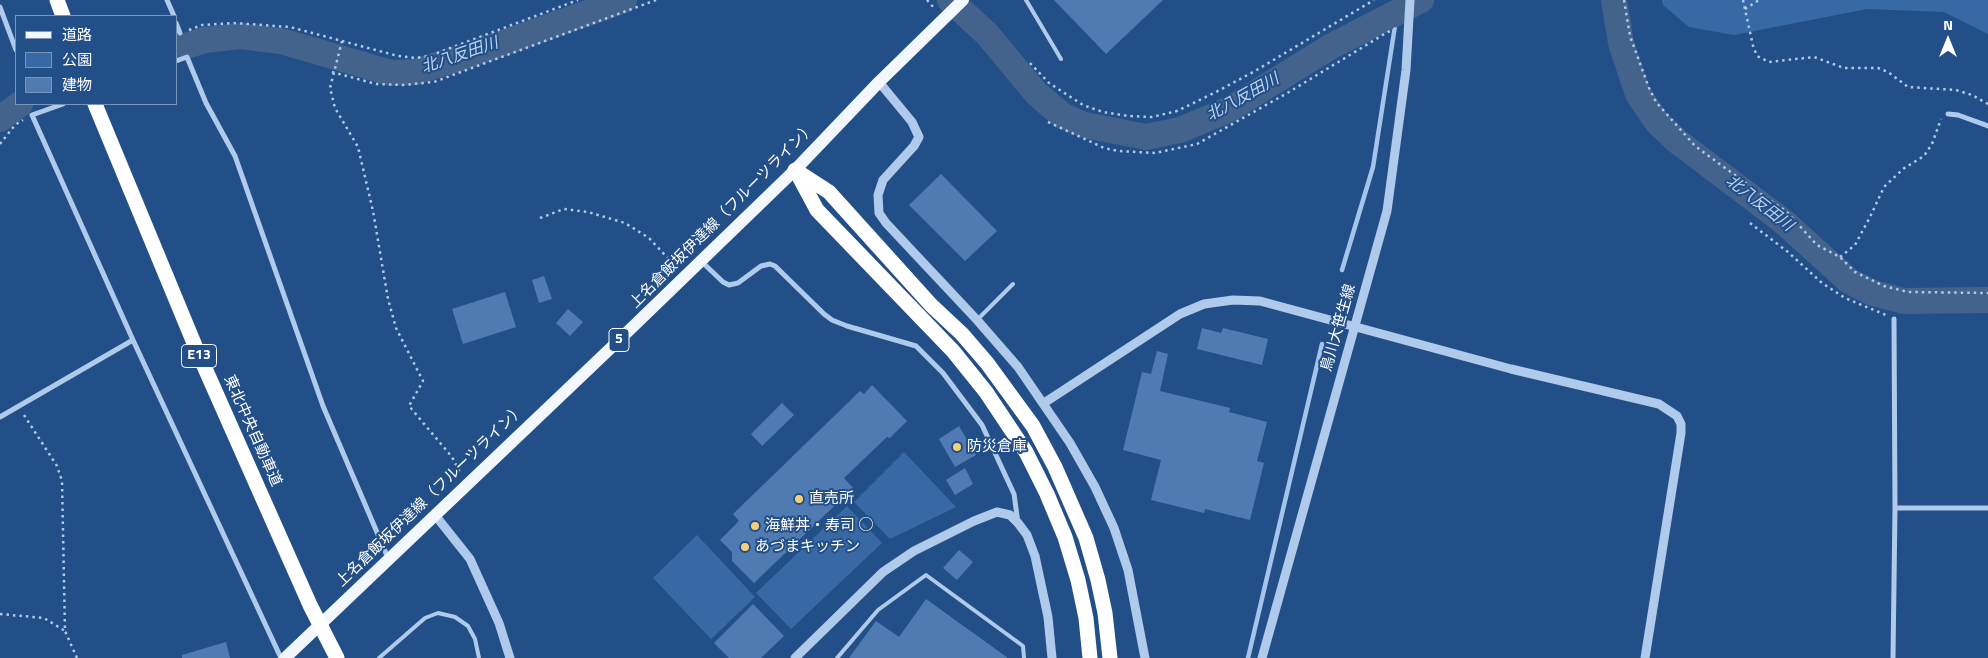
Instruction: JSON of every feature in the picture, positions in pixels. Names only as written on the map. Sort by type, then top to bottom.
[{"type":"highway","points":[[57,0],[63,15]]},
{"type":"highway","name":"東北中央自動車道","points":[[94,105],[196,348],[310,605],[337,658]]},
{"type":"highway","points":[[795,170],[817,210],[953,350],[986,392],[1026,452],[1048,494],[1065,537],[1078,580],[1086,618],[1090,658]]},
{"type":"highway","points":[[795,170],[829,192],[931,305],[962,334],[987,363],[1032,426],[1055,466],[1086,538],[1105,613],[1110,658]]},
{"type":"main road","name":"上名倉飯坂伊達線（フルーツライン）","points":[[285,658],[795,170],[879,82],[963,0]]},
{"type":"street","points":[[167,0],[174,15]]},
{"type":"street","name":"鳥川大笹生線","points":[[1262,658],[1387,211],[1406,70],[1410,0]]},
{"type":"street","points":[[0,7],[15,47]]},
{"type":"street","points":[[178,28],[180,33]]},
{"type":"street","points":[[178,61],[187,57],[206,103],[235,156],[323,406],[389,560]]},
{"type":"street","points":[[879,82],[912,122],[919,137],[914,146],[884,180],[878,195],[879,213],[886,223],[977,320],[1018,367],[1074,450],[1114,528],[1128,570],[1145,658]]},
{"type":"street","points":[[60,105],[32,115],[133,340],[281,658]]},
{"type":"street","points":[[1948,114],[1958,115],[1988,126]]},
{"type":"street","points":[[701,261],[723,282],[730,285],[738,283],[761,266],[770,264],[775,266],[832,320],[916,346],[943,373],[982,425],[1014,494],[1018,523]]},
{"type":"street","points":[[1044,403],[1172,319],[1204,304],[1233,300],[1260,302],[1510,369],[1659,404],[1677,416],[1681,424],[1679,452],[1646,658]]},
{"type":"street","points":[[1893,658],[1895,508],[1894,319]]},
{"type":"street","points":[[0,417],[133,340]]},
{"type":"street","points":[[1895,508],[1988,508]]},
{"type":"street","points":[[796,658],[883,572],[914,551],[996,512],[1010,515],[1027,535],[1035,556],[1048,617],[1052,658]]},
{"type":"street","points":[[435,515],[470,559],[499,623],[510,658]]},
{"type":"lane","points":[[1026,0],[1061,59]]},
{"type":"lane","points":[[977,320],[1013,284]]},
{"type":"lane","points":[[837,658],[878,610],[926,575],[1023,646],[1024,658]]},
{"type":"lane","points":[[379,658],[424,618],[438,613],[455,617],[468,626],[475,640],[479,658]]},
{"type":"path","points":[[180,33],[202,25],[234,23],[290,27],[398,56],[416,58],[429,56],[578,0]]},
{"type":"path","points":[[333,70],[376,84],[402,85],[434,82],[656,0]]},
{"type":"path","points":[[1030,63],[1049,83],[1083,105],[1103,112],[1128,116],[1152,116],[1177,111],[1216,92],[1374,0]]},
{"type":"path","points":[[1624,0],[1630,36],[1645,79],[1656,102],[1695,146],[1786,211],[1817,245],[1840,257],[1855,272],[1884,286],[1908,292],[1988,293]]},
{"type":"path","points":[[1743,0],[1757,56],[1769,62],[1814,57],[1844,68],[1878,68],[1888,72],[1908,87],[1956,90],[1972,95],[1988,104]]},
{"type":"path","points":[[1745,9],[1760,0]]},
{"type":"path","points":[[1048,122],[1104,148],[1155,153],[1197,144],[1289,92],[1386,33],[1402,26]]},
{"type":"path","points":[[342,41],[333,70],[330,88],[335,108],[358,147],[373,211],[388,299],[396,328],[423,382],[409,406],[452,457],[467,484]]},
{"type":"path","points":[[1840,257],[1855,245],[1884,187],[1903,169],[1924,156],[1932,144],[1940,119],[1948,114]]},
{"type":"path","points":[[0,144],[15,125],[32,115]]},
{"type":"path","points":[[540,218],[564,209],[588,212],[625,223],[649,238],[685,276]]},
{"type":"path","points":[[1750,223],[1788,252],[1822,283],[1845,298],[1894,319]]},
{"type":"path","points":[[19,406],[57,466],[62,481],[65,631],[77,658]]},
{"type":"path","points":[[0,614],[44,618],[65,631]]},
{"type":"green space","points":[[1662,0],[1988,0],[1988,34],[1944,12],[1867,9],[1734,35],[1689,27],[1663,5]]},
{"type":"green space","points":[[904,452],[956,507],[890,539],[854,502]]},
{"type":"green space","points":[[847,506],[882,543],[791,629],[756,593]]},
{"type":"green space","points":[[697,535],[755,597],[711,639],[653,578]]},
{"type":"building","points":[[1054,0],[1163,0],[1106,54]]},
{"type":"building","points":[[941,174],[997,231],[965,261],[909,205]]},
{"type":"building","points":[[544,276],[552,299],[539,303],[532,280]]},
{"type":"building","points":[[505,292],[516,327],[463,344],[452,309]]},
{"type":"building","points":[[568,309],[583,322],[570,336],[556,323]]},
{"type":"building","points":[[1202,328],[1221,333],[1223,328],[1268,339],[1262,365],[1197,349]]},
{"type":"building","points":[[1157,351],[1168,354],[1160,391],[1230,408],[1229,412],[1267,422],[1257,461],[1264,463],[1250,520],[1205,509],[1204,513],[1151,500],[1161,460],[1123,450],[1142,372],[1151,374]]},
{"type":"building","points":[[872,385],[907,421],[890,438],[887,437],[844,478],[853,488],[754,583],[732,561],[732,552],[720,540],[739,521],[733,514],[860,391],[864,394]]},
{"type":"building","points":[[782,403],[794,415],[762,446],[751,434]]},
{"type":"building","name":"防災倉庫","points":[[959,426],[976,455],[955,467],[939,439]]},
{"type":"building","points":[[965,468],[973,484],[955,495],[946,480]]},
{"type":"building","points":[[959,550],[973,562],[957,580],[943,568]]},
{"type":"building","points":[[926,599],[1008,658],[849,658],[876,621],[899,637]]},
{"type":"building","points":[[753,604],[784,636],[761,658],[729,658],[714,643]]},
{"type":"building","points":[[226,642],[230,658],[182,658],[182,655]]},
{"type":"waterway","name":"北八反田川","points":[[178,48],[205,40],[240,36],[281,41],[391,73],[415,72],[464,57],[624,0]]},
{"type":"waterway","name":"北八反田川","points":[[950,0],[987,34],[1036,93],[1063,116],[1085,125],[1146,137],[1180,130],[1228,110],[1330,47],[1421,0]]},
{"type":"waterway","name":"北八反田川","points":[[1614,0],[1621,43],[1638,94],[1657,122],[1677,141],[1784,222],[1849,281],[1873,293],[1904,301],[1988,300]]},
{"type":"waterway","points":[[1342,270],[1373,167],[1397,13]]},
{"type":"waterway","name":"北八反田川","points":[[0,119],[19,105]]},
{"type":"waterway","points":[[1248,658],[1322,344]]},
{"type":"place","name":"防災倉庫","points":[[957,447]]},
{"type":"place","name":"直売所","points":[[799,499]]},
{"type":"place","name":"海鮮丼・寿司 ○","points":[[755,526]]},
{"type":"place","name":"あづまキッチン","points":[[745,547]]}]
